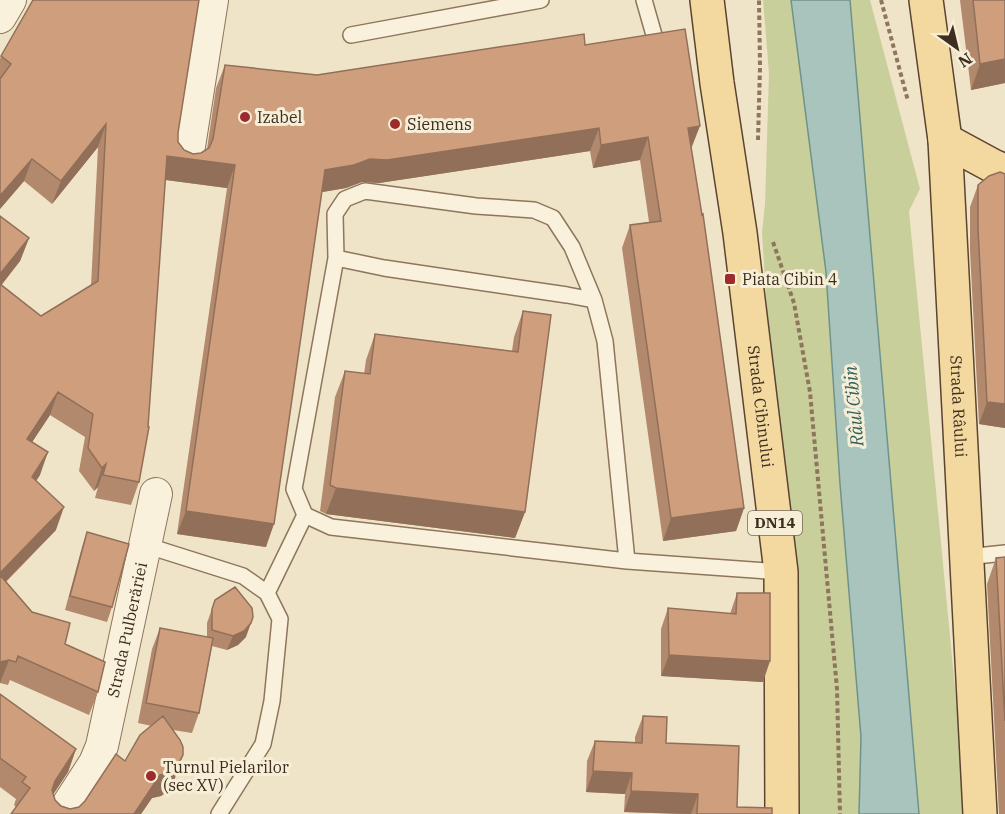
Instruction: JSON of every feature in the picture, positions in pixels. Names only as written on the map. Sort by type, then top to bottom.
[{"type":"main road","name":"Strada Cibinului","points":[[707,0],[740,233],[781,572],[782,814]]},
{"type":"main road","name":"Strada Râului","points":[[926,0],[945,140],[981,814]]},
{"type":"main road","points":[[945,140],[1005,171]]},
{"type":"street","points":[[0,17],[10,0]]},
{"type":"street","points":[[187,159],[212,0]]},
{"type":"street","name":"Strada Pulberăriei","points":[[63,814],[95,764],[102,746],[156,494]]},
{"type":"street","points":[[67,745],[95,764]]},
{"type":"lane","points":[[351,35],[541,0]]},
{"type":"lane","points":[[644,0],[654,35]]},
{"type":"lane","points":[[627,561],[606,341],[594,300],[572,247],[553,218],[534,210],[476,206],[365,191],[345,199],[335,214],[336,258],[294,489],[305,515],[331,527],[627,561],[781,572]]},
{"type":"lane","points":[[336,258],[384,268],[594,300]]},
{"type":"lane","points":[[267,593],[305,515]]},
{"type":"lane","points":[[145,545],[243,576],[267,593],[280,619],[272,701],[263,744],[219,814]]},
{"type":"lane","points":[[967,557],[1005,553]]},
{"type":"path","points":[[758,143],[759,0]]},
{"type":"path","points":[[773,242],[794,303],[810,392],[837,689],[840,814]]},
{"type":"green space","points":[[763,0],[870,0],[920,189],[909,211],[958,719],[964,814],[782,814],[784,575],[762,233],[769,73]]},
{"type":"water","name":"Râul Cibin","points":[[791,0],[850,0],[919,814],[859,814],[861,737],[840,484],[826,272]]},
{"type":"building","points":[[33,0],[199,0],[178,133],[178,142],[184,150],[193,154],[201,153],[209,148],[213,139],[225,65],[317,75],[584,34],[585,45],[685,29],[700,126],[688,128],[703,214],[744,508],[671,518],[630,225],[661,221],[648,137],[601,145],[599,128],[387,160],[370,159],[354,165],[325,170],[274,524],[186,511],[235,165],[167,156],[149,427],[139,482],[103,475],[106,464],[102,468],[88,448],[93,414],[58,392],[27,439],[48,452],[32,477],[64,507],[0,573],[0,284],[41,316],[98,281],[106,124],[61,181],[32,159],[0,196],[0,79],[11,64],[1,56]]},
{"type":"building","points":[[973,0],[1005,0],[1005,59],[980,64]]},
{"type":"building","points":[[1000,172],[1005,174],[1005,404],[987,402],[978,229],[978,185],[989,176]]},
{"type":"building","points":[[0,216],[29,238],[0,274]]},
{"type":"building","points":[[523,311],[551,315],[525,512],[336,488],[330,485],[345,371],[370,374],[375,334],[518,352]]},
{"type":"building","points":[[87,532],[129,544],[112,607],[70,596]]},
{"type":"building","points":[[1005,557],[1005,721],[996,558]]},
{"type":"building","points":[[0,575],[32,612],[70,623],[65,644],[105,662],[98,692],[18,656],[16,662],[9,660],[0,662]]},
{"type":"building","points":[[235,587],[252,608],[253,617],[244,631],[233,636],[212,630],[212,609],[215,600]]},
{"type":"building","points":[[737,593],[770,593],[770,661],[669,655],[668,608],[736,614]]},
{"type":"building","points":[[160,628],[213,638],[199,713],[146,703]]},
{"type":"building","points":[[0,694],[76,749],[55,781],[52,790],[55,800],[61,806],[70,809],[79,807],[85,801],[116,754],[125,761],[140,735],[163,716],[180,740],[183,755],[176,768],[170,773],[160,775],[134,814],[11,814],[30,788],[22,782],[26,777],[0,758]]},
{"type":"building","points":[[643,716],[667,717],[666,743],[739,746],[737,807],[772,808],[772,814],[697,814],[698,794],[631,791],[632,773],[593,771],[595,741],[642,743]]},
{"type":"place","name":"Izabel","points":[[245,117]]},
{"type":"place","name":"Siemens","points":[[395,124]]},
{"type":"place","name":"Piata Cibin 4","points":[[730,279]]},
{"type":"place","name":"Turnul Pielarilor (sec XV)","points":[[151,776]]}]
